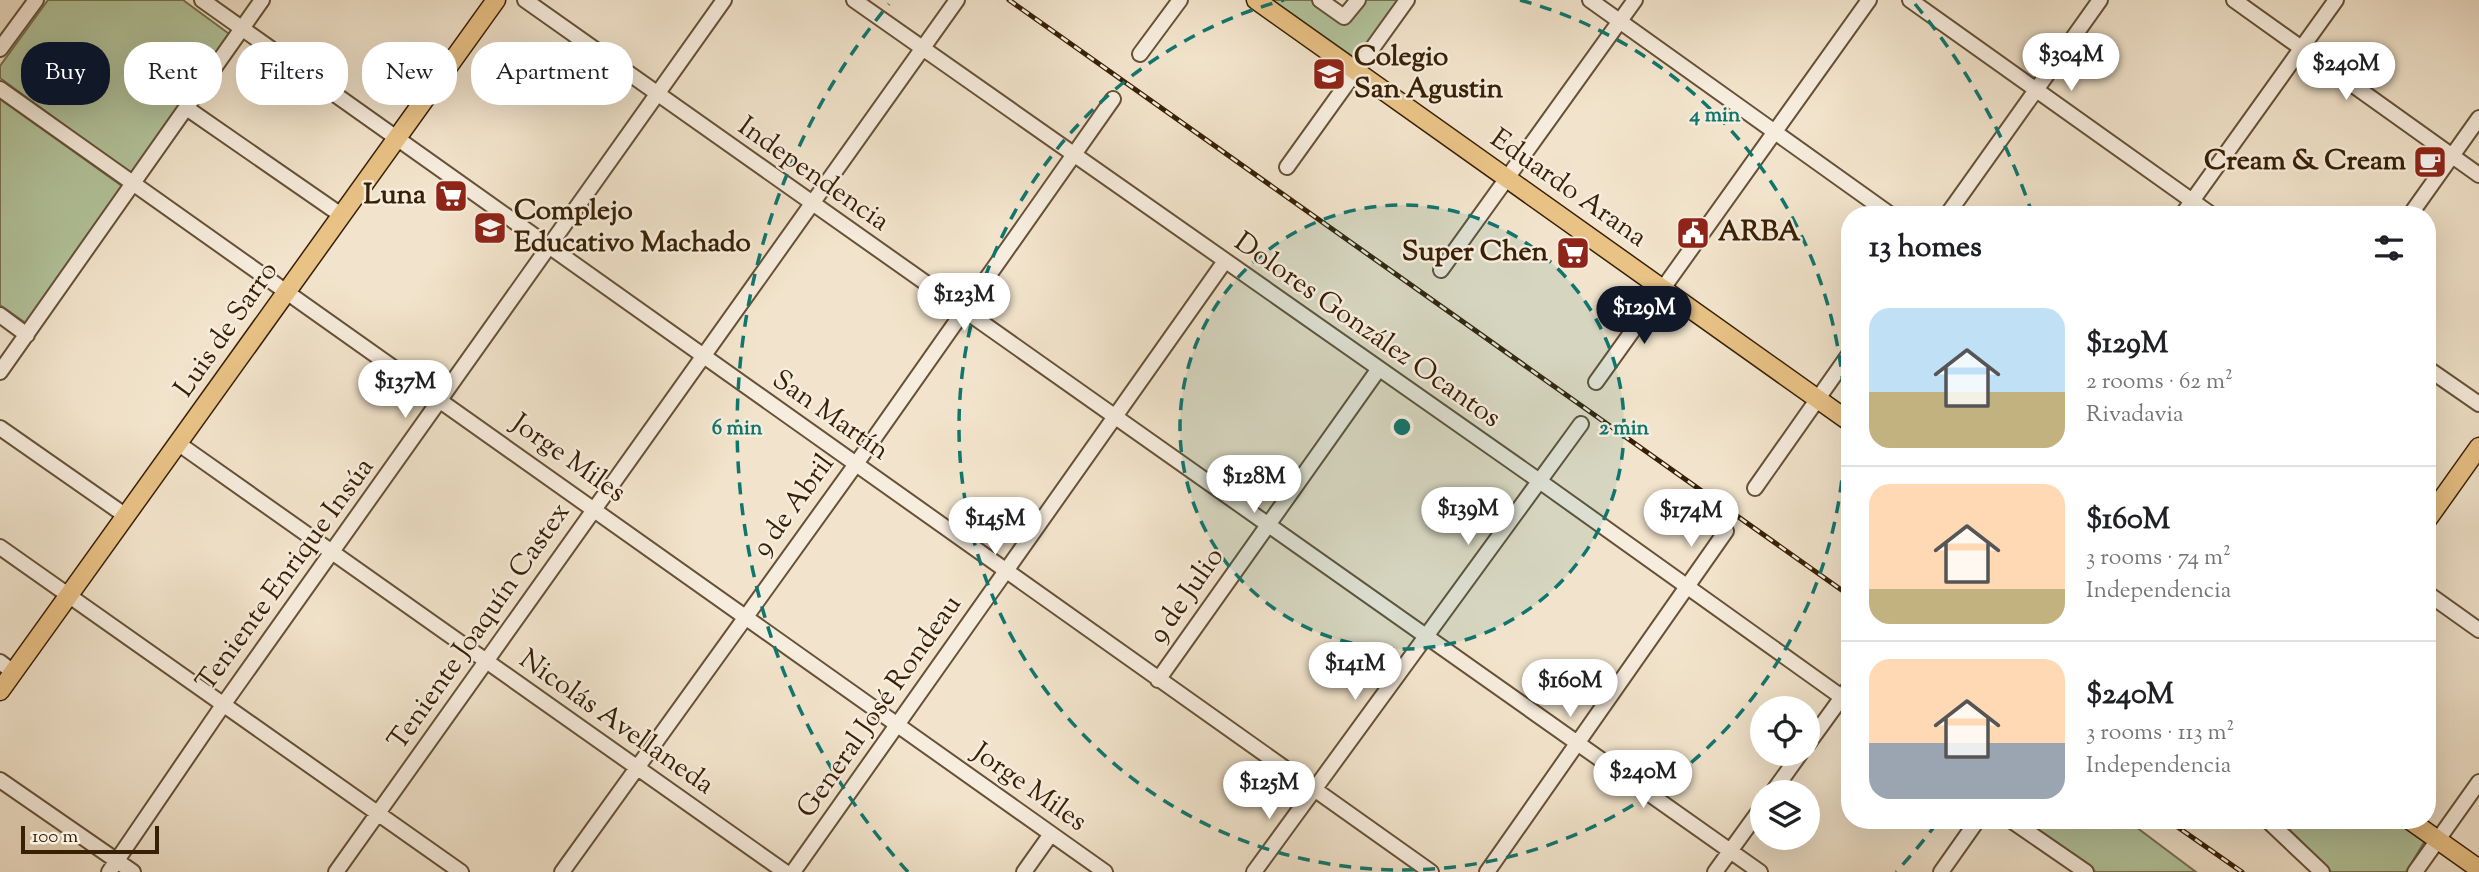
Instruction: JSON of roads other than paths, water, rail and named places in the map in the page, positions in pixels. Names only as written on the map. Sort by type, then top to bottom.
[{"type":"main road","name":"Luis de Sarro","points":[[0,691],[7,667],[68,595],[179,444],[286,290],[496,0]]},
{"type":"main road","name":"Eduardo Arana","points":[[1255,0],[1841,416]]},
{"type":"main road","points":[[2436,507],[2479,447]]},
{"type":"main road","points":[[2423,829],[2479,869]]},
{"type":"street","points":[[0,50],[36,0]]},
{"type":"street","name":"San Martín","points":[[202,0],[1431,872]]},
{"type":"street","points":[[0,372],[188,109],[262,0]]},
{"type":"street","name":"Independencia","points":[[526,0],[1115,419],[1760,872]]},
{"type":"street","name":"Teniente Enrique Insúa","points":[[113,866],[223,705],[724,0]]},
{"type":"street","name":"Dolores González Ocantos","points":[[854,0],[1072,156],[1538,480],[1685,588],[1841,691]]},
{"type":"street","name":"Teniente Joaquín Castex","points":[[335,872],[957,0]]},
{"type":"street","points":[[1140,54],[1180,0]]},
{"type":"street","points":[[1320,0],[1340,15],[1346,15],[1358,0]]},
{"type":"street","points":[[1287,167],[1407,0]]},
{"type":"street","points":[[1590,0],[1878,206]]},
{"type":"street","points":[[1441,270],[1634,0]]},
{"type":"street","points":[[1596,382],[1869,0]]},
{"type":"street","points":[[1910,0],[2199,206]]},
{"type":"street","points":[[1953,206],[2100,0]]},
{"type":"street","points":[[2234,0],[2479,175]]},
{"type":"street","points":[[2188,206],[2336,0]]},
{"type":"street","name":"Jorge Miles","points":[[0,89],[1105,872]]},
{"type":"street","name":"9 de Abril","points":[[562,872],[856,464],[1113,99]]},
{"type":"street","points":[[188,109],[341,215]]},
{"type":"street","points":[[2416,206],[2479,118]]},
{"type":"street","name":"General José Rondeau","points":[[793,872],[1225,261]]},
{"type":"street","points":[[0,316],[27,334]]},
{"type":"street","points":[[1755,488],[1841,366]]},
{"type":"street","name":"9 de Julio","points":[[1158,680],[1378,370]]},
{"type":"street","points":[[2436,374],[2479,404]]},
{"type":"street","points":[[1254,872],[1581,424]]},
{"type":"street","points":[[0,428],[126,516]]},
{"type":"street","name":"Nicolás Avellaneda","points":[[179,444],[485,663],[785,872]]},
{"type":"street","points":[[1487,872],[1576,741],[1726,531]]},
{"type":"street","points":[[0,547],[461,872]]},
{"type":"street","points":[[2436,599],[2479,630]]},
{"type":"street","points":[[1820,729],[1841,703]]},
{"type":"street","points":[[0,780],[113,866],[133,872]]},
{"type":"street","points":[[2415,872],[2479,782]]},
{"type":"street","points":[[1715,872],[1750,824]]},
{"type":"street","points":[[1941,872],[1971,829]]},
{"type":"street","points":[[2024,829],[2086,872]]},
{"type":"street","points":[[2276,829],[2322,872]]},
{"type":"street","points":[[1024,872],[1051,834]]},
{"type":"railway","points":[[1009,0],[1841,590]]},
{"type":"railway","points":[[2180,829],[2242,872]]},
{"type":"place","name":"Colegio San Agustin","points":[[1329,74]]},
{"type":"place","name":"Cream & Cream","points":[[2430,162]]},
{"type":"place","name":"Luna","points":[[451,196]]},
{"type":"place","name":"Complejo Educativo Machado","points":[[490,228]]},
{"type":"place","name":"ARBA","points":[[1693,233]]},
{"type":"place","name":"Super Chen","points":[[1573,253]]}]
